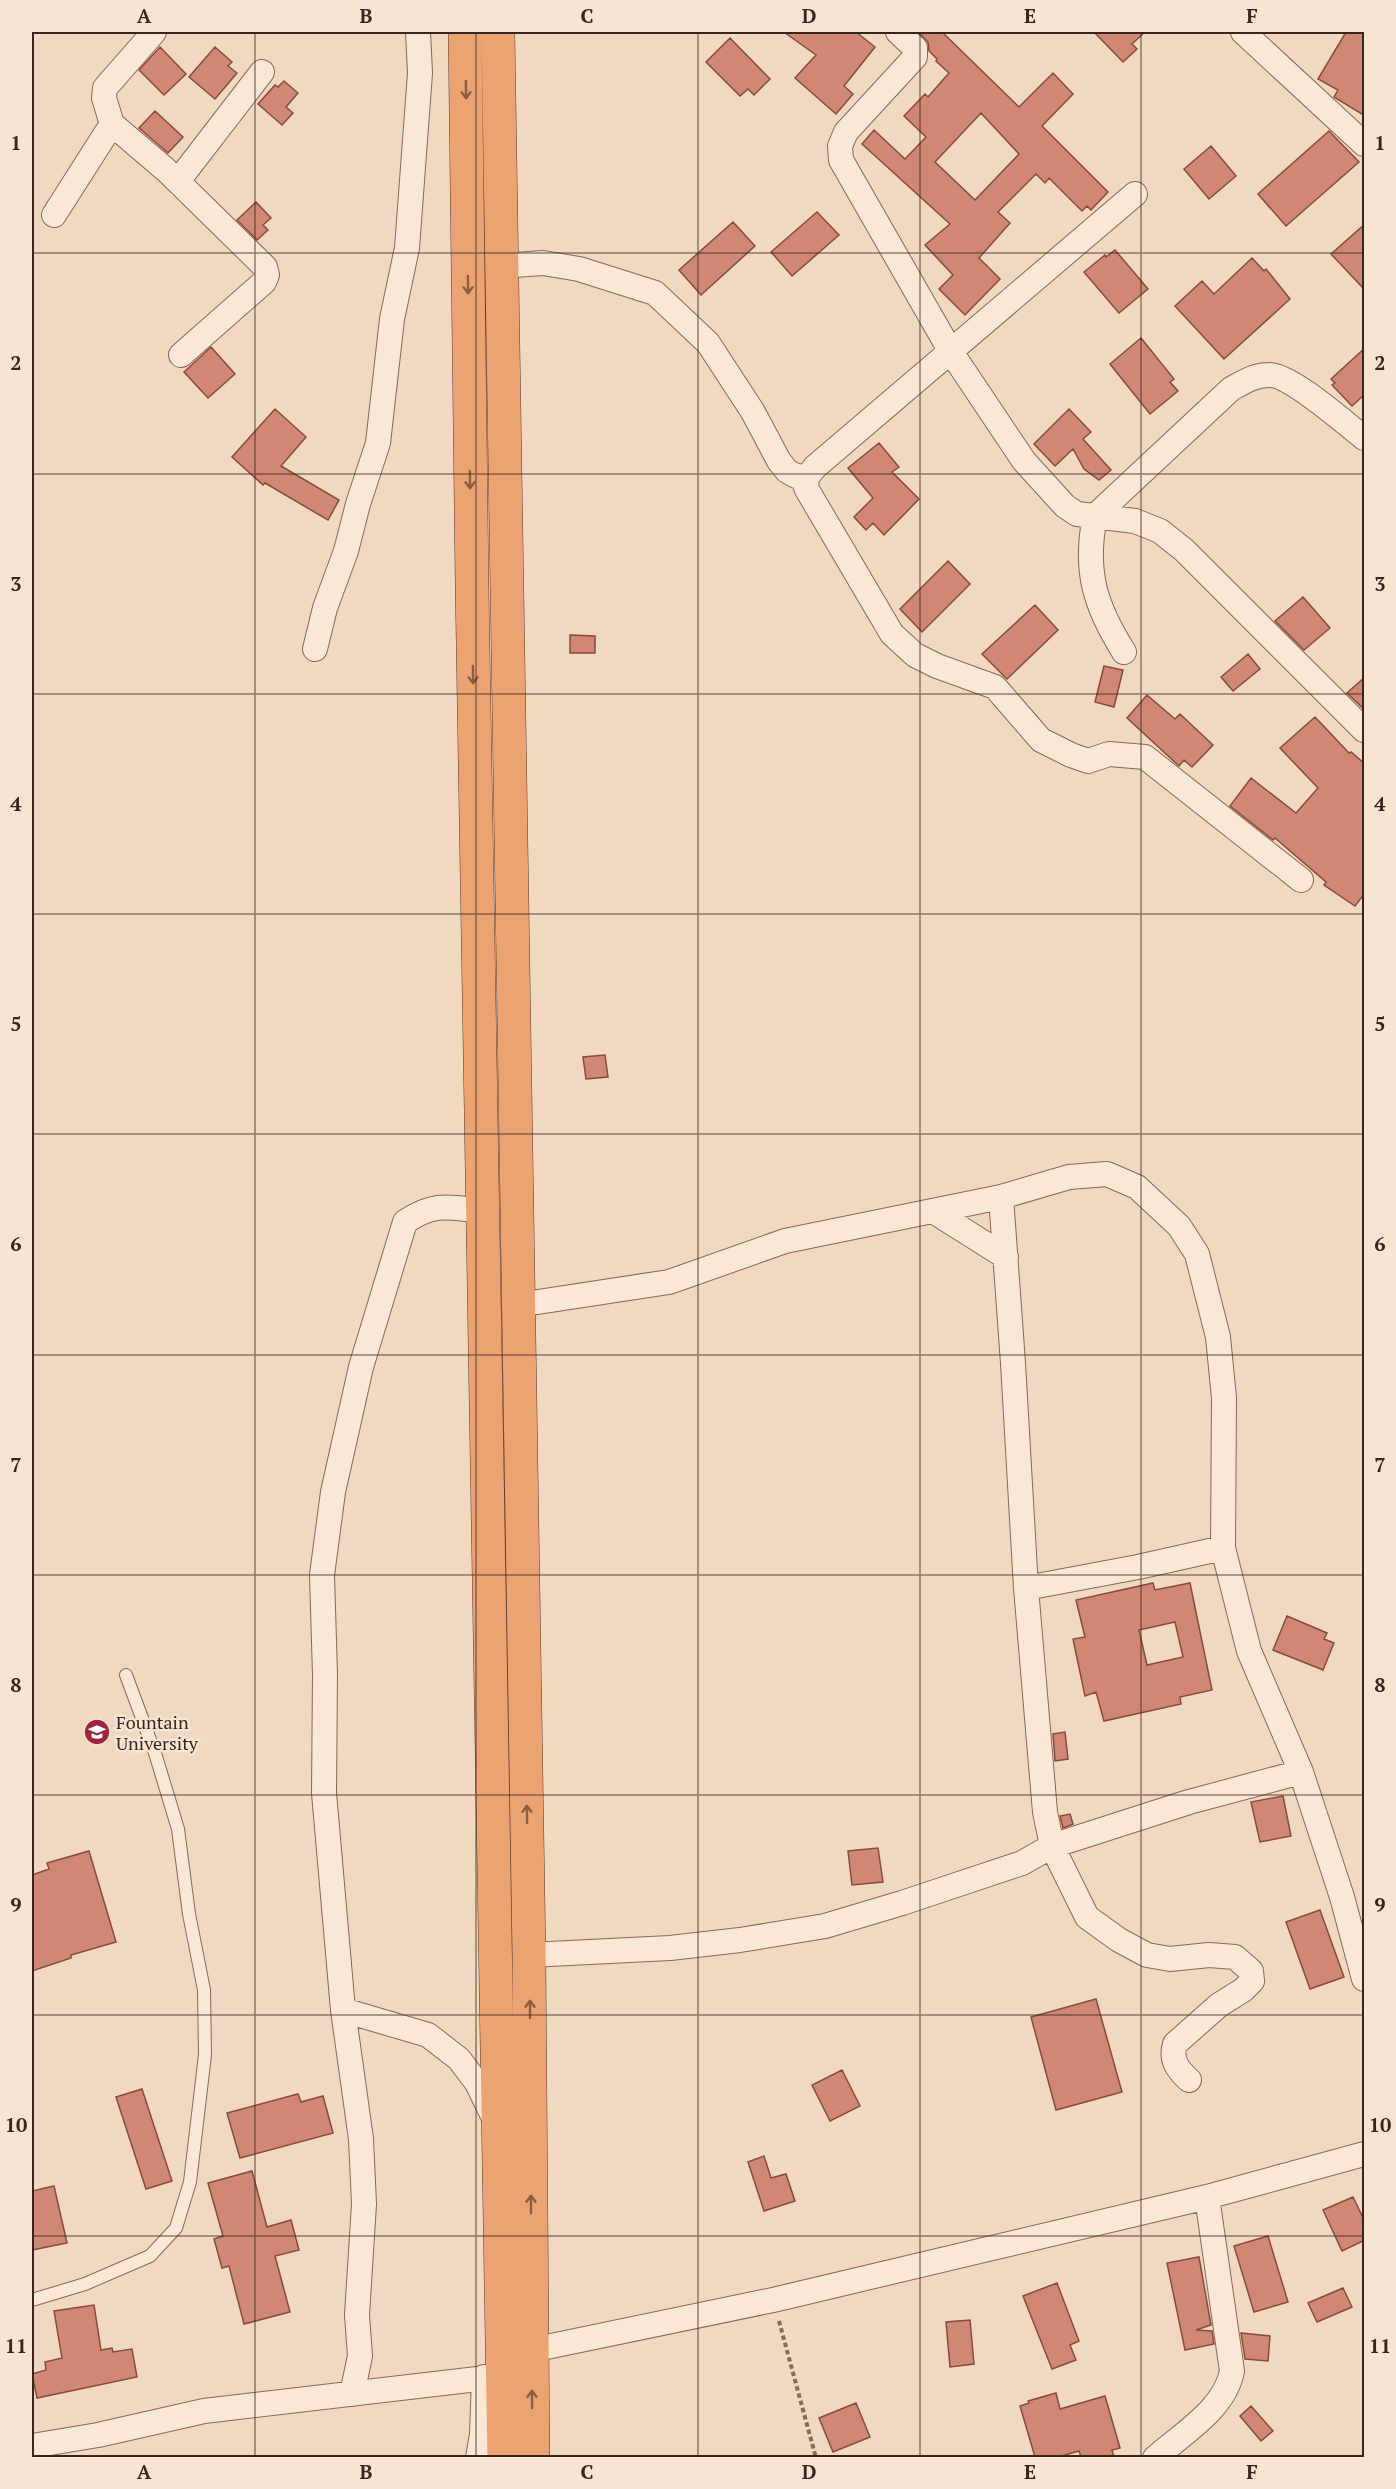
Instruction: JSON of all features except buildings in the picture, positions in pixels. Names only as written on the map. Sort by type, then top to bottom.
[{"type":"highway","points":[[465,32],[497,2124],[494,2376],[504,2457]]},
{"type":"highway","points":[[498,32],[529,1955],[533,2457]]},
{"type":"street","points":[[154,32],[105,88],[104,98],[112,123],[178,182],[265,267],[267,275],[264,282],[181,355]]},
{"type":"street","points":[[315,649],[378,443],[393,319],[406,248],[420,73],[418,32]]},
{"type":"street","points":[[898,32],[915,48],[915,57],[846,132],[840,146],[841,160],[951,352],[1024,461],[1065,506],[1077,514],[1135,521],[1160,531],[1176,544],[1365,730]]},
{"type":"street","points":[[1244,32],[1365,144]]},
{"type":"street","points":[[178,182],[262,72]]},
{"type":"street","points":[[54,215],[112,123]]},
{"type":"street","points":[[1135,194],[815,467],[807,477],[806,488],[892,634],[915,655],[937,666],[995,687],[1041,740],[1071,755],[1088,761],[1109,754],[1146,757],[1301,880]]},
{"type":"street","points":[[502,266],[543,263],[579,269],[655,294],[708,343],[753,412],[779,461],[787,471],[796,476],[807,477]]},
{"type":"street","points":[[1124,652],[1112,633],[1098,602],[1090,567],[1090,542],[1095,516],[1231,389],[1252,377],[1272,374],[1289,381],[1365,438]]},
{"type":"street","points":[[518,1305],[669,1282],[785,1241],[1001,1197],[1069,1177],[1107,1174],[1137,1187],[1179,1226],[1197,1254],[1218,1337],[1224,1398],[1222,1548],[1249,1651],[1301,1772],[1342,1897],[1365,1978]]},
{"type":"street","points":[[1001,1197],[1026,1588],[1045,1812],[1052,1846],[1088,1917],[1119,1940],[1148,1955],[1170,1959],[1209,1955],[1235,1957],[1251,1971],[1251,1981],[1243,1990],[1219,2005],[1175,2044],[1173,2052],[1177,2068],[1189,2080]]},
{"type":"street","points":[[352,2394],[360,2356],[357,2314],[364,2204],[361,2139],[343,2010],[324,1793],[325,1675],[322,1575],[333,1492],[361,1367],[405,1222],[422,1210],[447,1207],[482,1211]]},
{"type":"street","points":[[933,1211],[1006,1257]]},
{"type":"street","points":[[1026,1588],[1138,1567],[1222,1548]]},
{"type":"street","points":[[529,1955],[670,1948],[740,1940],[825,1926],[1022,1863],[1052,1846],[1189,1802],[1301,1772]]},
{"type":"street","points":[[343,2010],[428,2036],[459,2059],[477,2083],[497,2124]]},
{"type":"street","points":[[532,2350],[773,2300],[1207,2197],[1365,2154]]},
{"type":"street","points":[[1155,2457],[1218,2403],[1229,2386],[1232,2371],[1207,2197]]},
{"type":"street","points":[[32,2446],[98,2435],[204,2411],[494,2376],[478,2457]]},
{"type":"lane","points":[[32,2300],[85,2284],[150,2256],[176,2228],[190,2182],[205,2055],[204,1990],[189,1914],[178,1829],[155,1753],[126,1675]]},
{"type":"path","points":[[773,2300],[816,2457]]},
{"type":"place","name":"Fountain University","points":[[97,1732]]}]
